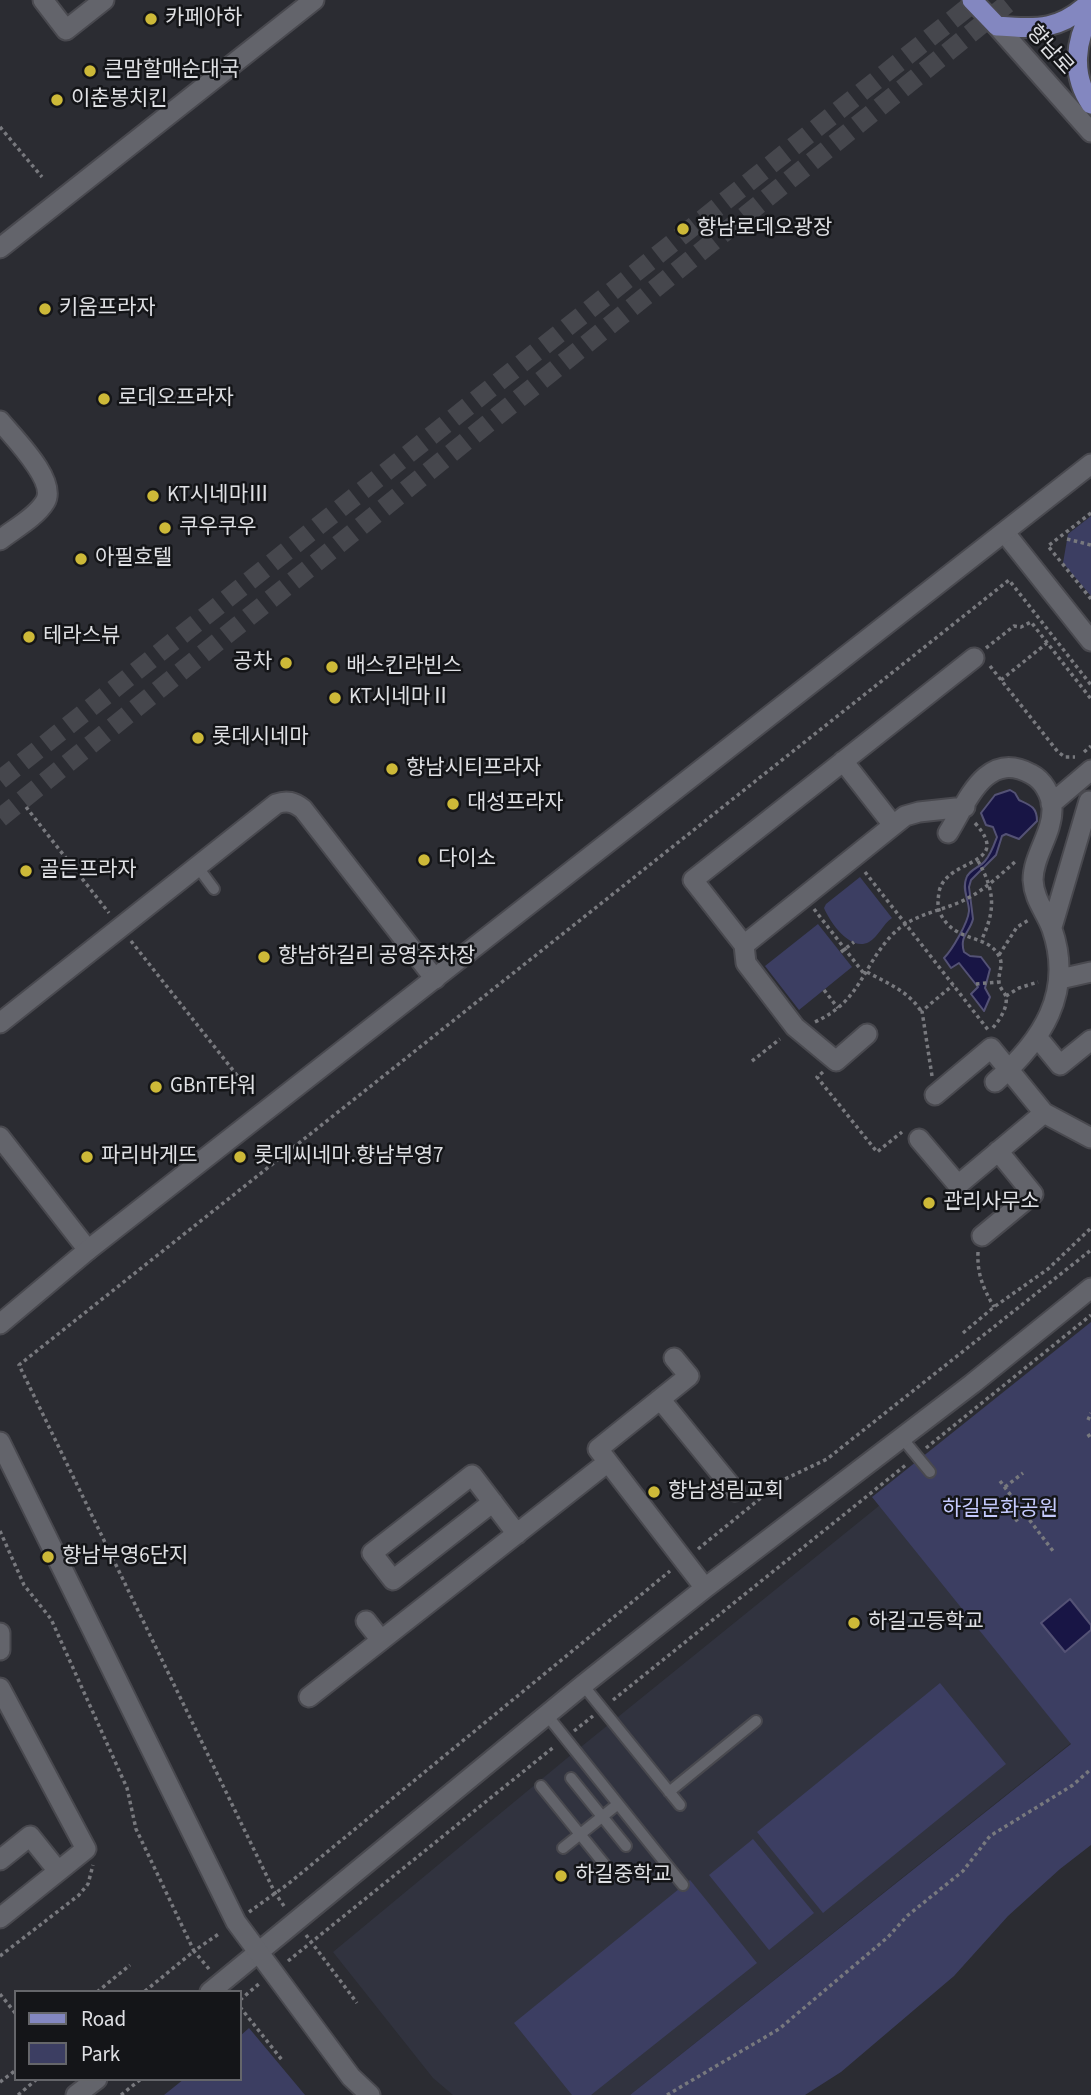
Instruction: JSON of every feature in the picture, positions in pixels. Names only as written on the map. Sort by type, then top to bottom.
[{"type":"main road","points":[[997,26],[1032,29],[1049,27],[1064,22],[1091,1]]},
{"type":"main road","name":"향남로","points":[[980,3],[997,26]]},
{"type":"main road","points":[[1091,12],[1079,35],[1077,52],[1078,73],[1091,104]]},
{"type":"street","points":[[43,0],[66,30],[104,0]]},
{"type":"street","points":[[0,248],[314,0]]},
{"type":"street","name":"향남로","points":[[997,26],[1091,132]]},
{"type":"street","points":[[0,421],[44,476],[49,491],[40,508],[0,540]]},
{"type":"street","points":[[0,1324],[88,1250],[1091,464]]},
{"type":"street","points":[[1005,533],[1091,641]]},
{"type":"street","points":[[867,1034],[836,1061],[795,1027],[746,963],[744,945],[692,880],[980,658]]},
{"type":"street","points":[[843,761],[893,825]]},
{"type":"street","points":[[948,833],[973,789],[982,778],[994,771],[1021,769],[1034,775],[1044,785],[1051,804],[1050,825],[1033,879],[1038,902],[1036,920],[1058,950],[1060,979],[1054,1004],[1037,1038],[1002,1076]]},
{"type":"street","points":[[1051,804],[1091,770]]},
{"type":"street","points":[[1036,920],[1089,801]]},
{"type":"street","points":[[0,1023],[276,804],[290,802],[297,804],[435,979]]},
{"type":"street","points":[[744,945],[905,816],[919,812],[964,809]]},
{"type":"street","points":[[1060,979],[1091,972]]},
{"type":"street","points":[[1037,1038],[1060,1065],[1091,1040]]},
{"type":"street","points":[[935,1095],[991,1048],[1002,1076],[1044,1113],[1091,1138]]},
{"type":"street","points":[[914,1132],[958,1185],[1044,1113]]},
{"type":"street","points":[[0,1138],[88,1250]]},
{"type":"street","points":[[982,1237],[1037,1199],[998,1151]]},
{"type":"street","points":[[211,1990],[546,1714],[1091,1288]]},
{"type":"street","points":[[674,1358],[689,1376],[598,1449],[705,1588]]},
{"type":"street","points":[[660,1399],[735,1491]]},
{"type":"street","points":[[0,1442],[236,1922],[351,2077],[370,2095]]},
{"type":"street","points":[[309,1697],[608,1462]]},
{"type":"street","points":[[493,1503],[393,1580],[372,1553],[472,1475],[517,1534]]},
{"type":"street","points":[[366,1621],[381,1640]]},
{"type":"street","points":[[0,1633],[0,1650]]},
{"type":"street","points":[[0,1688],[6,1715],[86,1849],[0,1918]]},
{"type":"street","points":[[0,1860],[30,1836],[58,1871]]},
{"type":"street","points":[[76,2095],[94,2081]]},
{"type":"lane","points":[[197,866],[214,889]]},
{"type":"lane","points":[[902,1438],[930,1472]]},
{"type":"lane","points":[[583,1685],[680,1805]]},
{"type":"lane","points":[[546,1714],[683,1885]]},
{"type":"lane","points":[[669,1792],[756,1721]]},
{"type":"lane","points":[[571,1778],[626,1846]]},
{"type":"lane","points":[[541,1786],[605,1865]]},
{"type":"lane","points":[[563,1848],[618,1804]]},
{"type":"path","points":[[0,127],[42,177]]},
{"type":"path","points":[[1091,513],[1048,546],[1091,599]]},
{"type":"path","points":[[1067,539],[1091,545]]},
{"type":"path","points":[[279,1899],[19,1365],[1009,580],[1091,685]]},
{"type":"path","points":[[1091,699],[1031,622],[1021,627],[1014,626],[980,658],[1001,680],[1058,752],[1065,757],[1079,757],[1091,746]]},
{"type":"path","points":[[1001,680],[1047,643]]},
{"type":"path","points":[[26,807],[247,1088]]},
{"type":"path","points":[[964,809],[977,824],[986,842],[985,853],[978,861],[955,869],[946,878],[940,887],[938,909],[945,923],[955,932],[981,941],[999,954],[1002,964],[999,982],[1006,996],[1004,1010],[990,1032]]},
{"type":"path","points":[[854,857],[995,1039]]},
{"type":"path","points":[[795,1027],[816,1022],[838,1009],[853,994],[879,951],[894,933],[906,924],[960,902],[990,883],[1020,858],[1019,871]]},
{"type":"path","points":[[978,861],[990,883],[992,911],[981,941]]},
{"type":"path","points":[[804,897],[866,973],[903,991],[922,1011],[935,1095]]},
{"type":"path","points":[[999,954],[1017,927],[1036,920]]},
{"type":"path","points":[[841,953],[853,942]]},
{"type":"path","points":[[976,984],[999,982]]},
{"type":"path","points":[[1006,996],[1034,982],[1042,983],[1041,990]]},
{"type":"path","points":[[922,1011],[953,985]]},
{"type":"path","points":[[824,990],[838,1009]]},
{"type":"path","points":[[752,1061],[765,1051]]},
{"type":"path","points":[[836,1061],[817,1077],[877,1152],[914,1132]]},
{"type":"path","points":[[963,1333],[993,1307],[1048,1269],[1091,1228]]},
{"type":"path","points":[[982,1237],[977,1266],[980,1283],[993,1307]]},
{"type":"path","points":[[303,1949],[1091,1315]]},
{"type":"path","points":[[1088,1420],[1091,1413]]},
{"type":"path","points":[[1005,1488],[1023,1473]]},
{"type":"path","points":[[1000,1480],[1053,1551]]},
{"type":"path","points":[[1015,1521],[1025,1514]]},
{"type":"path","points":[[0,1531],[24,1586],[51,1619],[127,1788],[136,1829],[194,1951],[199,1956]]},
{"type":"path","points":[[667,2095],[779,2029],[962,1871],[990,1836],[1073,1785],[1091,1769]]},
{"type":"path","points":[[0,1956],[79,1895],[88,1884],[94,1870],[92,1858],[86,1849]]},
{"type":"path","points":[[266,1899],[275,1893]]},
{"type":"path","points":[[307,1937],[357,2003]]},
{"type":"path","points":[[147,1990],[201,1946]]},
{"type":"path","points":[[99,1990],[130,1965]]},
{"type":"path","points":[[0,1994],[14,2012]]},
{"type":"path","points":[[242,2010],[282,2060]]},
{"type":"path","points":[[18,2095],[35,2081]]},
{"type":"path","points":[[121,2095],[138,2081]]},
{"type":"shaded area","points":[[1010,790],[1019,800],[1032,807],[1037,821],[1019,839],[1006,834],[1002,836],[996,855],[971,880],[969,887],[973,919],[963,947],[964,952],[970,956],[981,957],[990,969],[985,988],[990,997],[984,1011],[971,994],[978,987],[959,963],[951,968],[944,958],[959,936],[968,916],[965,887],[967,876],[987,858],[997,837],[993,827],[986,825],[981,813],[995,795]]},
{"type":"shaded area","points":[[880,1505],[1071,1743],[630,2095],[453,2095],[433,2078],[333,1952]]},
{"type":"shaded area","points":[[1070,1599],[1091,1625],[1091,1630],[1065,1652],[1041,1623]]},
{"type":"green space","points":[[1091,516],[1091,596],[1063,563],[1068,534]]},
{"type":"green space","points":[[860,877],[892,918],[872,940],[862,944],[855,943],[842,934],[824,908]]},
{"type":"green space","points":[[818,924],[852,967],[799,1010],[765,966]]},
{"type":"green space","name":"하길문화공원","points":[[1091,1322],[1091,1845],[1008,1916],[954,1976],[841,2072],[805,2095],[630,2095],[1071,1744],[872,1497]]},
{"type":"green space","points":[[940,1683],[1006,1764],[823,1913],[757,1832]]},
{"type":"green space","points":[[753,1839],[814,1913],[769,1950],[709,1875]]},
{"type":"green space","points":[[690,1880],[757,1963],[591,2095],[572,2095],[514,2023]]},
{"type":"green space","points":[[249,2028],[305,2095],[164,2095],[182,2081],[242,2081],[242,2034]]},
{"type":"tunnel","points":[[0,780],[977,0]]},
{"type":"tunnel","points":[[0,818],[1012,0]]},
{"type":"place","name":"카페아하","points":[[151,19]]},
{"type":"place","name":"큰맘할매순대국","points":[[90,71]]},
{"type":"place","name":"이춘봉치킨","points":[[57,100]]},
{"type":"place","name":"향남로데오광장","points":[[683,229]]},
{"type":"place","name":"키움프라자","points":[[45,309]]},
{"type":"place","name":"로데오프라자","points":[[104,399]]},
{"type":"place","name":"KT시네마Ⅲ","points":[[153,496]]},
{"type":"place","name":"쿠우쿠우","points":[[165,528]]},
{"type":"place","name":"아필호텔","points":[[81,559]]},
{"type":"place","name":"테라스뷰","points":[[29,637]]},
{"type":"place","name":"공차","points":[[286,663]]},
{"type":"place","name":"배스킨라빈스","points":[[332,667]]},
{"type":"place","name":"KT시네마Ⅱ","points":[[335,698]]},
{"type":"place","name":"롯데시네마","points":[[198,738]]},
{"type":"place","name":"향남시티프라자","points":[[392,769]]},
{"type":"place","name":"대성프라자","points":[[453,804]]},
{"type":"place","name":"다이소","points":[[424,860]]},
{"type":"place","name":"골든프라자","points":[[26,871]]},
{"type":"place","name":"향남하길리 공영주차장","points":[[264,957]]},
{"type":"place","name":"GBnT타워","points":[[156,1087]]},
{"type":"place","name":"파리바게뜨","points":[[87,1157]]},
{"type":"place","name":"롯데씨네마.향남부영7","points":[[240,1157]]},
{"type":"place","name":"관리사무소","points":[[929,1203]]},
{"type":"place","name":"향남성림교회","points":[[654,1492]]},
{"type":"place","name":"향남부영6단지","points":[[48,1557]]},
{"type":"place","name":"하길고등학교","points":[[854,1623]]},
{"type":"place","name":"하길중학교","points":[[561,1876]]}]
